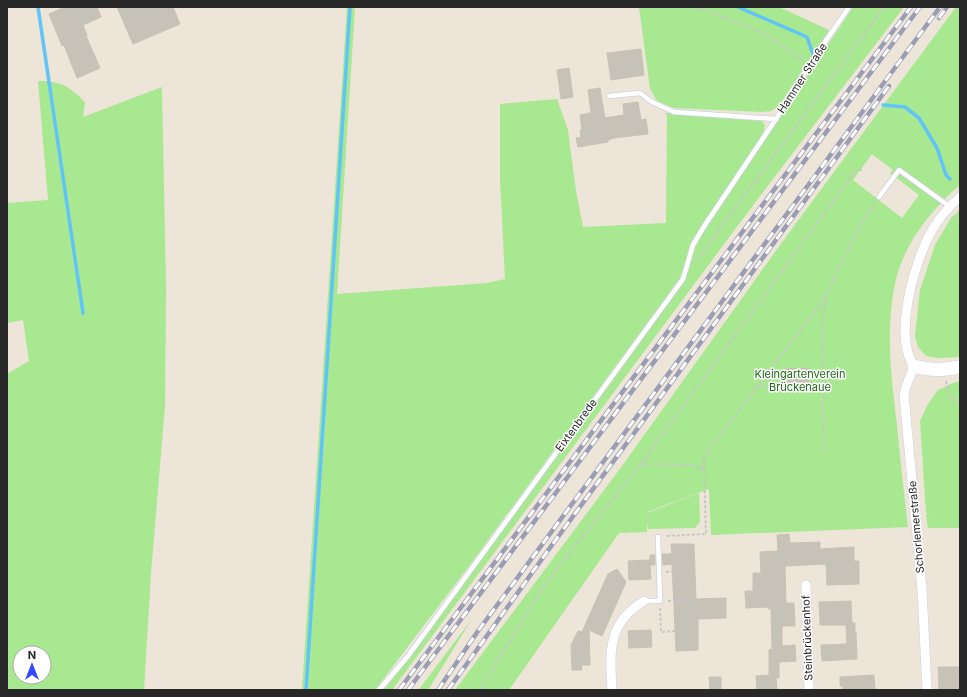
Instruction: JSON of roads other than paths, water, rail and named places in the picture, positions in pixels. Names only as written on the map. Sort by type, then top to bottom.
[{"type":"main road","points":[[914,366],[928,370],[960,368]]},
{"type":"street","points":[[914,366],[909,360],[907,352],[906,333],[907,308],[911,283],[925,244],[935,224],[949,206],[960,197]]},
{"type":"street","name":"Schorlemerstraße","points":[[914,366],[904,395],[921,582],[926,690]]},
{"type":"street","name":"Steinbrückenhof","points":[[806,585],[809,690]]},
{"type":"street","points":[[612,690],[610,656],[615,630],[624,617],[634,607],[644,601]]},
{"type":"lane","name":"Hammer Straße","points":[[755,149],[849,7]]},
{"type":"lane","points":[[610,96],[640,93],[652,102],[674,112],[776,119]]},
{"type":"lane","name":"Eixtenbrede","points":[[379,690],[408,656],[679,285],[683,279],[693,246],[755,149]]},
{"type":"lane","points":[[879,197],[899,170],[949,206]]},
{"type":"lane","points":[[644,601],[660,601],[658,537]]},
{"type":"waterway","points":[[38,7],[83,313]]},
{"type":"waterway","points":[[306,690],[350,7]]},
{"type":"waterway","points":[[738,7],[807,37],[813,54]]},
{"type":"waterway","points":[[883,105],[905,107],[919,118],[937,148],[946,175],[950,179]]},
{"type":"railway","points":[[399,690],[911,7]]},
{"type":"railway","points":[[408,690],[920,7]]},
{"type":"railway","points":[[438,690],[478,631],[940,7]]},
{"type":"railway","points":[[939,18],[947,7]]},
{"type":"railway","points":[[448,690],[552,545],[889,86]]},
{"type":"park label","name":"Kleingartenverein Brückenaue","points":[[800,380]]}]
